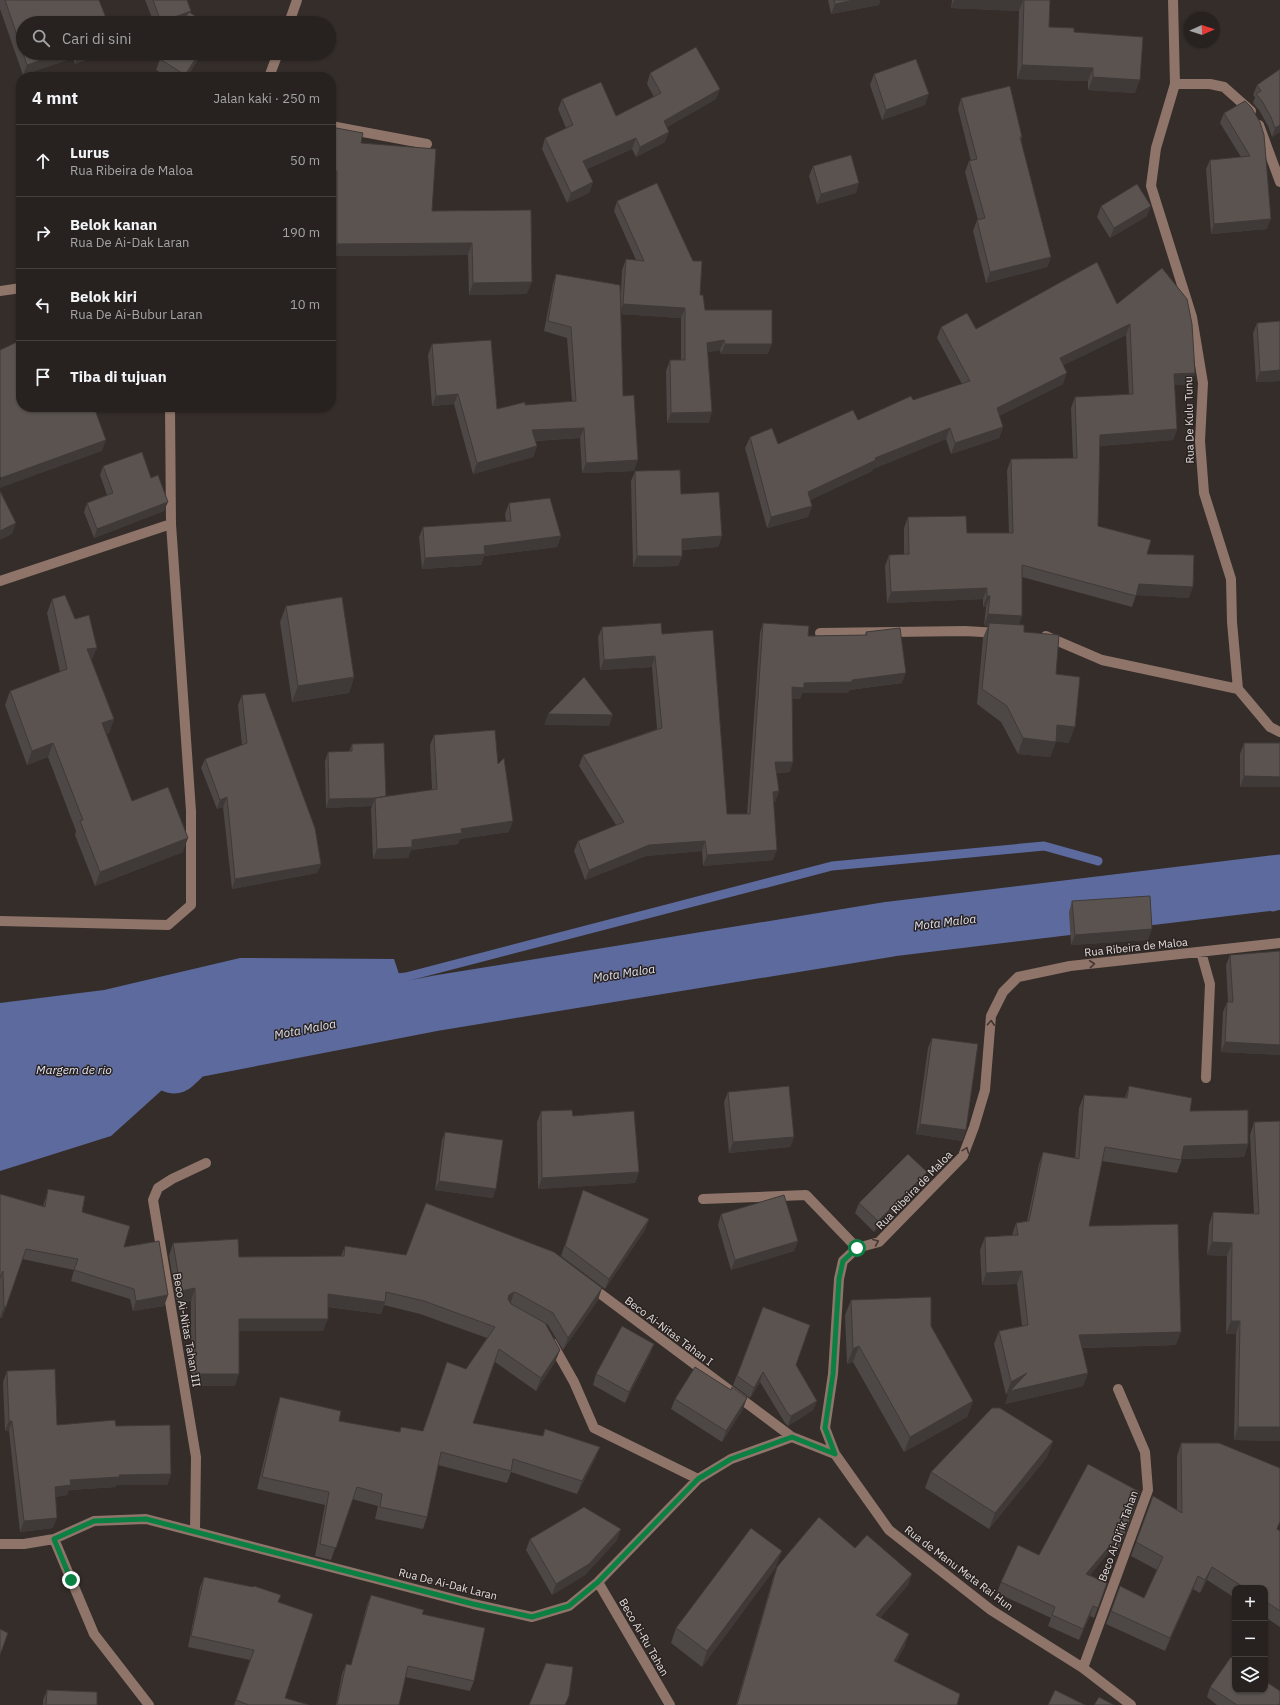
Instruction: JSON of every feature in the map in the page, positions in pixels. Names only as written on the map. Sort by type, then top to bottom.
[{"type":"street","points":[[291,16],[297,0]]},
{"type":"street","name":"Rua De Kulu Tunu","points":[[1173,0],[1175,84],[1156,148],[1151,186],[1192,317],[1203,383],[1200,441],[1204,493],[1231,579],[1232,622],[1238,689]]},
{"type":"street","points":[[271,72],[275,60]]},
{"type":"street","points":[[1175,84],[1210,84],[1224,87],[1238,98],[1253,113],[1262,129],[1280,182]]},
{"type":"street","points":[[336,127],[427,144]]},
{"type":"street","points":[[0,291],[16,289]]},
{"type":"street","points":[[0,921],[168,925],[191,905],[190,811],[171,524],[170,412]]},
{"type":"street","points":[[0,581],[171,524]]},
{"type":"street","points":[[820,633],[965,631],[1012,633]]},
{"type":"street","points":[[1035,634],[1043,635],[1102,660],[1238,689],[1270,727],[1280,732]]},
{"type":"street","name":"Rua Ribeira de Maloa","points":[[835,1454],[825,1428],[833,1374],[839,1279],[843,1261],[857,1248],[879,1242],[963,1156],[974,1127],[985,1090],[991,1016],[1003,992],[1018,977],[1070,966],[1280,943]]},
{"type":"street","points":[[1202,952],[1210,984],[1206,1078]]},
{"type":"street","name":"Beco Ai-Nitas Tahan III","points":[[195,1531],[196,1457],[153,1200],[158,1188],[172,1179],[206,1163]]},
{"type":"street","points":[[703,1199],[806,1195],[857,1248]]},
{"type":"street","name":"Beco Ai-Nitas Tahan I","points":[[583,1281],[792,1437]]},
{"type":"street","points":[[549,1337],[574,1382],[594,1428],[698,1479]]},
{"type":"street","name":"Beco Ai-Di’ik Tahan","points":[[1083,1668],[1148,1490],[1145,1452],[1118,1389]]},
{"type":"street","points":[[792,1437],[835,1454]]},
{"type":"street","name":"Rua De Ai-Dak Laran","points":[[0,1545],[24,1544],[54,1539],[94,1521],[146,1519],[473,1604],[532,1617],[569,1606],[598,1582],[698,1479],[731,1459],[792,1437]]},
{"type":"street","name":"Rua de Manu Meta Rai Hun","points":[[835,1454],[889,1530],[991,1610],[1083,1668],[1131,1705]]},
{"type":"street","points":[[54,1539],[94,1634],[149,1705]]},
{"type":"street","name":"Beco Ai-Ru Tahan","points":[[598,1582],[670,1705]]},
{"type":"water","name":"Margem de rio","points":[[240,958],[394,959],[405,992],[202,1054],[111,1136],[0,1171],[0,1003],[104,990]]},
{"type":"building","points":[[5,0],[99,0],[105,16],[16,16],[16,32]]},
{"type":"building","points":[[153,0],[187,0],[191,11],[177,16],[159,16]]},
{"type":"building","points":[[834,0],[854,0],[835,4]]},
{"type":"building","points":[[1024,0],[1050,0],[1049,27],[1074,28],[1074,32],[1143,37],[1140,80],[1093,77],[1093,68],[1022,65]]},
{"type":"building","points":[[189,12],[195,16],[186,16]]},
{"type":"building","points":[[696,47],[720,89],[664,121],[669,132],[640,147],[636,138],[583,161],[593,182],[571,193],[545,138],[573,125],[562,99],[601,82],[616,116],[661,93],[650,73]]},
{"type":"building","points":[[916,59],[929,94],[886,110],[874,74]]},
{"type":"building","points":[[25,60],[41,60],[27,65]]},
{"type":"building","points":[[162,60],[195,60],[187,72],[180,72]]},
{"type":"building","points":[[1280,69],[1280,125],[1275,128],[1271,117],[1262,101],[1256,94],[1261,91],[1257,85]]},
{"type":"building","points":[[1010,86],[1022,137],[1020,137],[1051,257],[990,272],[977,220],[985,218],[969,161],[977,159],[961,98]]},
{"type":"building","points":[[1245,101],[1251,107],[1260,122],[1264,135],[1271,219],[1214,224],[1210,160],[1250,156],[1224,113]]},
{"type":"building","points":[[336,128],[363,133],[361,143],[436,149],[432,211],[531,210],[532,282],[473,283],[472,243],[337,244]]},
{"type":"building","points":[[851,155],[859,183],[821,194],[813,166]]},
{"type":"building","points":[[657,183],[693,261],[702,261],[700,295],[703,295],[705,310],[772,310],[772,344],[725,344],[724,340],[707,343],[712,412],[671,413],[670,360],[685,360],[685,308],[623,304],[626,259],[644,261],[617,201]]},
{"type":"building","points":[[1137,184],[1151,206],[1114,228],[1101,206]]},
{"type":"building","points":[[1097,262],[1117,304],[1162,268],[1187,299],[1192,324],[1195,373],[1174,374],[1177,429],[1100,435],[1098,526],[1151,540],[1147,554],[1194,555],[1193,587],[1139,584],[1136,596],[1022,565],[1022,616],[988,614],[990,596],[987,596],[987,588],[891,592],[889,555],[909,554],[908,517],[966,516],[967,533],[1013,533],[1011,459],[1077,458],[1075,397],[1133,394],[1130,324],[1060,358],[1067,373],[997,408],[1003,427],[955,443],[950,428],[875,458],[876,460],[808,492],[812,506],[771,517],[750,437],[772,428],[778,444],[853,410],[858,420],[911,396],[913,400],[970,381],[941,327],[967,313],[976,329]]},
{"type":"building","points":[[556,274],[620,285],[623,396],[634,395],[638,460],[586,463],[584,428],[532,430],[537,446],[477,463],[458,394],[436,396],[432,344],[491,340],[497,409],[525,402],[525,405],[576,401],[571,327],[548,321]]},
{"type":"building","points":[[1280,321],[1280,370],[1260,372],[1257,323]]},
{"type":"building","points":[[16,342],[16,412],[96,412],[106,440],[1,478],[0,350]]},
{"type":"building","points":[[142,452],[151,478],[158,475],[168,502],[97,529],[87,503],[113,493],[103,466]]},
{"type":"building","points":[[680,470],[681,494],[719,492],[722,536],[682,539],[682,556],[637,556],[635,471]]},
{"type":"building","points":[[0,491],[16,523],[0,531]]},
{"type":"building","points":[[550,498],[561,536],[484,546],[485,554],[425,558],[423,527],[511,521],[509,503]]},
{"type":"building","points":[[65,595],[75,619],[89,615],[97,648],[87,649],[114,719],[102,723],[132,801],[168,787],[188,838],[100,872],[80,821],[83,820],[53,743],[32,751],[10,691],[67,669],[52,599]]},
{"type":"building","points":[[342,597],[354,677],[298,686],[286,606]]},
{"type":"building","points":[[661,623],[662,634],[713,630],[727,814],[750,814],[763,623],[809,626],[808,636],[867,635],[866,632],[900,628],[906,673],[852,680],[852,682],[804,683],[804,688],[792,687],[793,762],[775,762],[779,791],[773,792],[777,850],[707,855],[705,841],[649,845],[589,870],[578,841],[624,822],[583,755],[662,728],[655,656],[604,660],[602,627]]},
{"type":"building","points":[[989,623],[1024,625],[1024,632],[1059,635],[1056,674],[1080,677],[1075,727],[1057,725],[1056,742],[1023,738],[1007,706],[982,689]]},
{"type":"building","points":[[584,677],[613,715],[548,714]]},
{"type":"building","points":[[265,693],[315,828],[321,864],[235,879],[227,797],[220,800],[205,759],[247,743],[242,695]]},
{"type":"building","points":[[495,730],[498,764],[504,758],[513,821],[461,829],[462,833],[412,840],[412,847],[377,849],[375,798],[437,789],[434,735]]},
{"type":"building","points":[[384,743],[386,796],[376,798],[329,799],[328,752],[352,751],[352,744]]},
{"type":"building","points":[[1244,743],[1280,743],[1280,777],[1244,776]]},
{"type":"building","points":[[1150,896],[1152,929],[1075,935],[1072,901]]},
{"type":"building","points":[[1280,951],[1280,1045],[1225,1042],[1227,1002],[1233,1002],[1230,955]]},
{"type":"building","points":[[932,1038],[978,1044],[966,1130],[920,1124]]},
{"type":"building","points":[[789,1086],[794,1137],[733,1142],[728,1092]]},
{"type":"building","points":[[1129,1086],[1192,1098],[1190,1111],[1248,1110],[1248,1144],[1184,1146],[1181,1160],[1105,1147],[1089,1226],[1178,1224],[1181,1332],[1079,1335],[1088,1373],[1010,1391],[1027,1373],[1011,1382],[999,1331],[1028,1325],[1022,1271],[986,1273],[985,1237],[1018,1235],[1016,1223],[1029,1221],[1043,1152],[1079,1159],[1084,1095],[1127,1098]]},
{"type":"building","points":[[572,1110],[573,1116],[634,1111],[639,1172],[542,1178],[541,1111]]},
{"type":"building","points":[[1280,1121],[1280,1427],[1238,1427],[1240,1321],[1231,1321],[1232,1243],[1212,1242],[1213,1212],[1259,1214],[1254,1122]]},
{"type":"building","points":[[445,1132],[503,1140],[496,1189],[439,1181]]},
{"type":"building","points":[[908,1154],[927,1172],[878,1221],[859,1203]]},
{"type":"building","points":[[48,1189],[85,1196],[82,1212],[130,1226],[124,1247],[159,1241],[168,1295],[136,1301],[134,1289],[74,1270],[78,1259],[26,1249],[6,1307],[4,1307],[3,1271],[0,1278],[0,1194],[45,1207]]},
{"type":"building","points":[[583,1190],[649,1219],[609,1279],[565,1246]]},
{"type":"building","points":[[784,1195],[798,1241],[735,1260],[721,1214]]},
{"type":"building","points":[[426,1203],[554,1252],[602,1288],[568,1338],[553,1313],[517,1293],[514,1292],[509,1295],[508,1299],[511,1304],[545,1323],[560,1350],[541,1378],[499,1349],[473,1423],[543,1436],[545,1429],[600,1447],[582,1481],[513,1459],[511,1471],[441,1452],[427,1517],[380,1507],[382,1494],[357,1487],[336,1548],[320,1544],[329,1492],[262,1477],[280,1397],[341,1411],[339,1421],[400,1432],[401,1427],[423,1431],[447,1362],[466,1369],[495,1327],[424,1301],[386,1292],[385,1302],[328,1294],[328,1319],[239,1319],[239,1374],[196,1374],[195,1288],[181,1291],[173,1243],[238,1239],[239,1257],[344,1256],[345,1246],[406,1255]]},
{"type":"building","points":[[931,1297],[931,1326],[973,1401],[910,1437],[859,1346],[853,1349],[851,1300]]},
{"type":"building","points":[[763,1307],[810,1325],[796,1365],[817,1401],[791,1416],[788,1414],[763,1372],[754,1388],[737,1376]]},
{"type":"building","points":[[622,1326],[654,1344],[629,1392],[596,1374]]},
{"type":"building","points":[[695,1367],[731,1390],[732,1387],[747,1398],[726,1431],[675,1399]]},
{"type":"building","points":[[55,1369],[57,1425],[115,1420],[116,1426],[170,1425],[171,1474],[119,1475],[120,1477],[70,1480],[71,1485],[55,1487],[57,1518],[24,1521],[12,1421],[9,1421],[7,1371]]},
{"type":"building","points":[[992,1408],[1000,1408],[1053,1441],[995,1513],[931,1472]]},
{"type":"building","points":[[1181,1443],[1219,1443],[1280,1468],[1280,1521],[1277,1529],[1280,1531],[1280,1611],[1268,1603],[1268,1585],[1240,1585],[1212,1567],[1205,1580],[1198,1576],[1170,1638],[1111,1611],[1120,1586],[1144,1598],[1163,1557],[1136,1542],[1153,1496],[1182,1513]]},
{"type":"building","points":[[1088,1464],[1140,1492],[1123,1539],[1118,1536],[1086,1574],[1107,1583],[1098,1608],[1093,1606],[1083,1629],[1052,1615],[1055,1607],[1001,1582],[1018,1545],[1039,1555]]},
{"type":"building","points":[[584,1507],[621,1529],[589,1564],[556,1584],[530,1539]]},
{"type":"building","points":[[819,1517],[855,1548],[867,1535],[912,1574],[876,1615],[909,1634],[894,1661],[960,1694],[957,1705],[737,1705],[777,1567]]},
{"type":"building","points":[[751,1528],[782,1551],[707,1651],[676,1628]]},
{"type":"building","points":[[204,1577],[254,1586],[281,1595],[278,1602],[313,1614],[285,1698],[309,1705],[249,1705],[236,1700],[254,1650],[191,1636]]},
{"type":"building","points":[[371,1595],[424,1610],[422,1614],[485,1628],[474,1681],[408,1666],[399,1705],[337,1705],[346,1664],[351,1665]]},
{"type":"building","points":[[0,1629],[8,1633],[0,1655]]},
{"type":"building","points":[[1231,1657],[1232,1693],[1268,1693],[1268,1683],[1280,1691],[1280,1703],[1279,1705],[1237,1705],[1210,1687]]},
{"type":"building","points":[[546,1663],[573,1667],[569,1696],[565,1705],[529,1705]]},
{"type":"building","points":[[47,1690],[97,1692],[97,1705],[46,1705]]},
{"type":"building","points":[[1055,1690],[1085,1705],[1048,1705]]},
{"type":"building","points":[[1099,1697],[1114,1705],[1094,1705]]},
{"type":"waterway","points":[[389,979],[406,977],[832,866],[1044,846],[1098,861]]},
{"type":"waterway","name":"Mota Maloa","points":[[174,1066],[190,1051],[437,1003],[891,929],[1280,882]]},
{"type":"waterway","points":[[1273,907],[1280,905]]},
{"type":"route","points":[[71,1580],[54,1539],[94,1521],[146,1519],[473,1604],[532,1617],[569,1606],[598,1582],[698,1479],[731,1459],[792,1437],[835,1454],[825,1428],[833,1374],[839,1279],[843,1261],[857,1248]]}]
